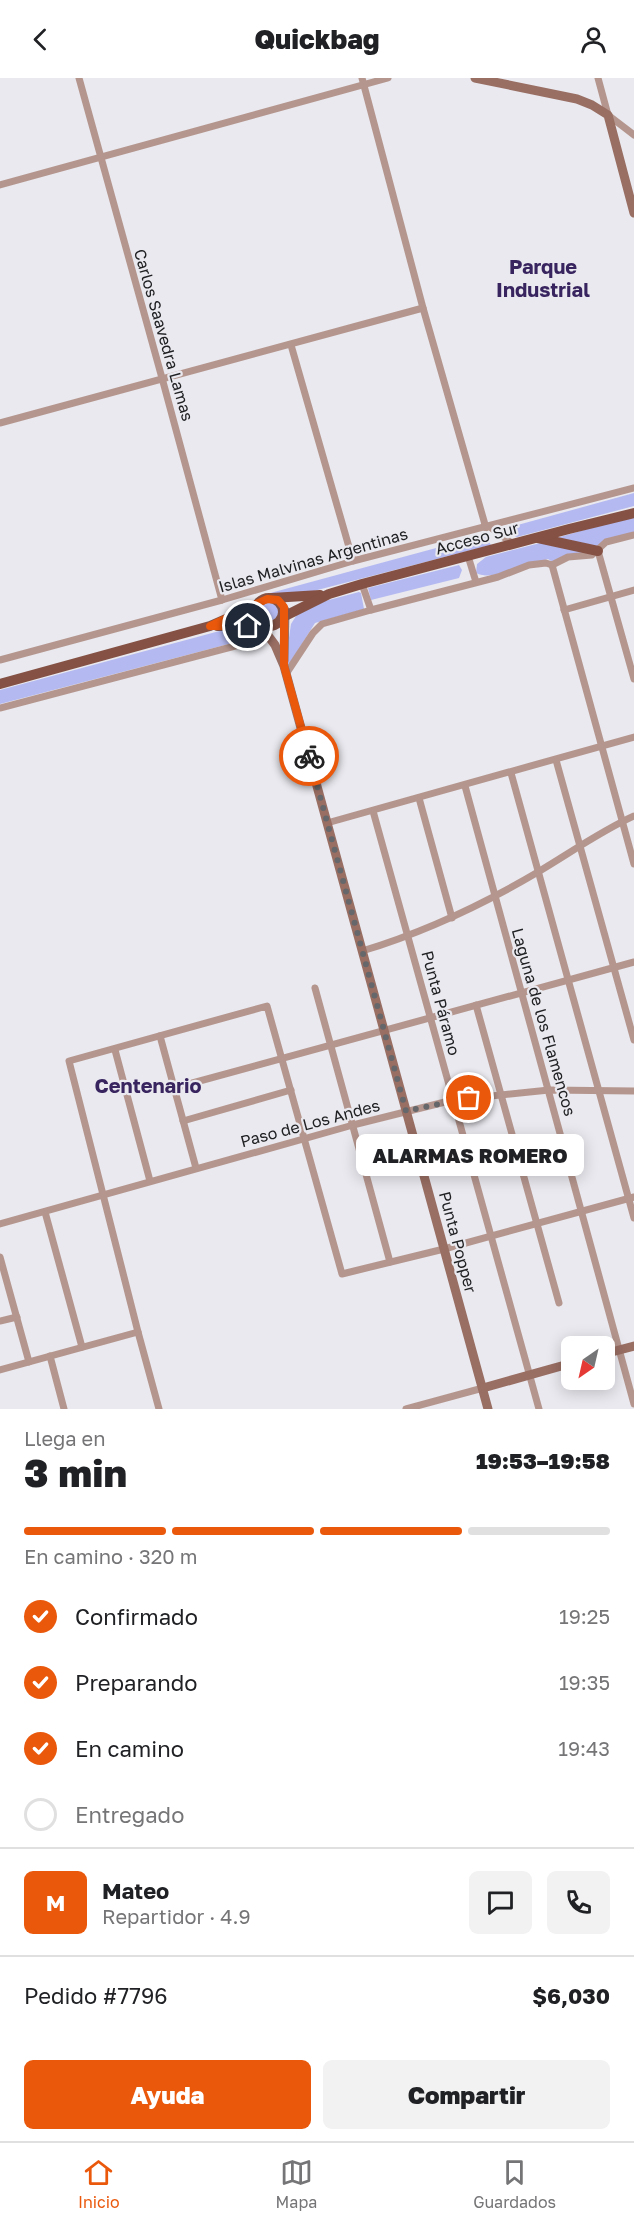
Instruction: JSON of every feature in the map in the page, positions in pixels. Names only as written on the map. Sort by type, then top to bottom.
[{"type":"main road","name":"Acceso Sur","points":[[284,614],[329,594],[362,584],[634,513]]},
{"type":"main road","points":[[535,538],[598,551]]},
{"type":"main road","name":"Acceso Sur","points":[[271,598],[329,594]]},
{"type":"main road","points":[[0,684],[210,626],[271,598],[281,602],[284,614],[276,622],[210,626]]},
{"type":"main road","points":[[258,605],[254,615],[260,624]]},
{"type":"street","name":"Carlos Saavedra Lamas","points":[[79,78],[222,600]]},
{"type":"street","points":[[0,185],[363,82],[388,78]]},
{"type":"street","points":[[474,78],[577,99],[608,115],[634,135]]},
{"type":"street","points":[[598,78],[634,213]]},
{"type":"street","points":[[363,82],[423,308],[488,527],[513,544]]},
{"type":"street","points":[[0,423],[423,308]]},
{"type":"street","points":[[291,345],[353,561]]},
{"type":"street","name":"Islas Malvinas Argentinas","points":[[0,660],[222,600],[353,561],[634,488]]},
{"type":"street","points":[[285,670],[322,624],[498,577],[540,562],[552,565],[568,557],[585,557],[598,551],[606,542],[634,535]]},
{"type":"street","points":[[598,551],[634,679]]},
{"type":"street","points":[[468,556],[476,582]]},
{"type":"street","points":[[552,565],[634,864]]},
{"type":"street","points":[[362,584],[371,610]]},
{"type":"street","points":[[564,609],[634,590]]},
{"type":"street","name":"Punta Popper","points":[[284,614],[285,670]]},
{"type":"street","name":"Punta Popper","points":[[260,624],[275,645],[285,670],[488,1409]]},
{"type":"street","points":[[230,625],[255,630],[275,645]]},
{"type":"street","points":[[0,708],[254,641]]},
{"type":"street","points":[[327,823],[634,737]]},
{"type":"street","points":[[556,760],[634,1040]]},
{"type":"street","points":[[511,773],[598,1091],[631,1198],[634,1218]]},
{"type":"street","name":"Laguna de los Flamencos","points":[[465,786],[621,1349],[634,1404]]},
{"type":"street","points":[[419,798],[452,918]]},
{"type":"street","name":"Punta Páramo","points":[[373,811],[539,1409]]},
{"type":"street","points":[[362,951],[409,936],[452,918],[538,872],[634,816]]},
{"type":"street","points":[[174,1088],[634,962]]},
{"type":"street","points":[[315,988],[390,1262]]},
{"type":"street","points":[[477,1005],[559,1303]]},
{"type":"street","points":[[159,1409],[69,1061],[267,1006],[342,1274],[631,1198]]},
{"type":"street","points":[[160,1036],[196,1168]]},
{"type":"street","points":[[114,1050],[150,1181]]},
{"type":"street","points":[[183,1121],[291,1090]]},
{"type":"street","name":"Paso de Los Andes","points":[[0,1224],[353,1125],[453,1100],[549,1090],[634,1091]]},
{"type":"street","points":[[45,1212],[82,1347]]},
{"type":"street","points":[[0,1257],[29,1362]]},
{"type":"street","points":[[0,1321],[16,1317]]},
{"type":"street","points":[[0,1370],[138,1332]]},
{"type":"street","points":[[615,1351],[634,1346]]},
{"type":"street","points":[[50,1356],[64,1409]]},
{"type":"street","points":[[406,1409],[434,1405],[483,1388],[561,1366]]},
{"type":"shaded area","points":[[634,493],[634,506],[517,537],[503,531],[514,526]]},
{"type":"shaded area","points":[[634,518],[634,532],[615,537],[597,546],[553,539],[608,523]]},
{"type":"shaded area","points":[[484,535],[491,545],[302,594],[263,595]]},
{"type":"shaded area","points":[[544,542],[591,552],[557,561],[548,559],[501,574],[476,573],[477,564],[486,557]]},
{"type":"shaded area","points":[[459,565],[462,570],[459,578],[371,600],[368,588]]},
{"type":"shaded area","points":[[359,592],[364,609],[315,623],[288,666],[286,658],[291,624],[298,613],[310,605]]},
{"type":"shaded area","points":[[269,603],[277,605],[281,611],[274,620],[263,621],[258,612],[261,606]]},
{"type":"shaded area","points":[[227,629],[255,631],[253,637],[244,640],[0,704],[0,690]]},
{"type":"way so far","points":[[309,756],[406,1111],[469,1098]]},
{"type":"place","name":"ALARMAS ROMERO","points":[[469,1098]]},
{"type":"district","name":"Parque Industrial","points":[[543,278]]},
{"type":"district","name":"Centenario","points":[[148,1085]]},
{"type":"route","points":[[248,626],[210,626],[267,599],[275,599],[283,605],[286,616],[283,645],[284,666],[309,756]]}]
